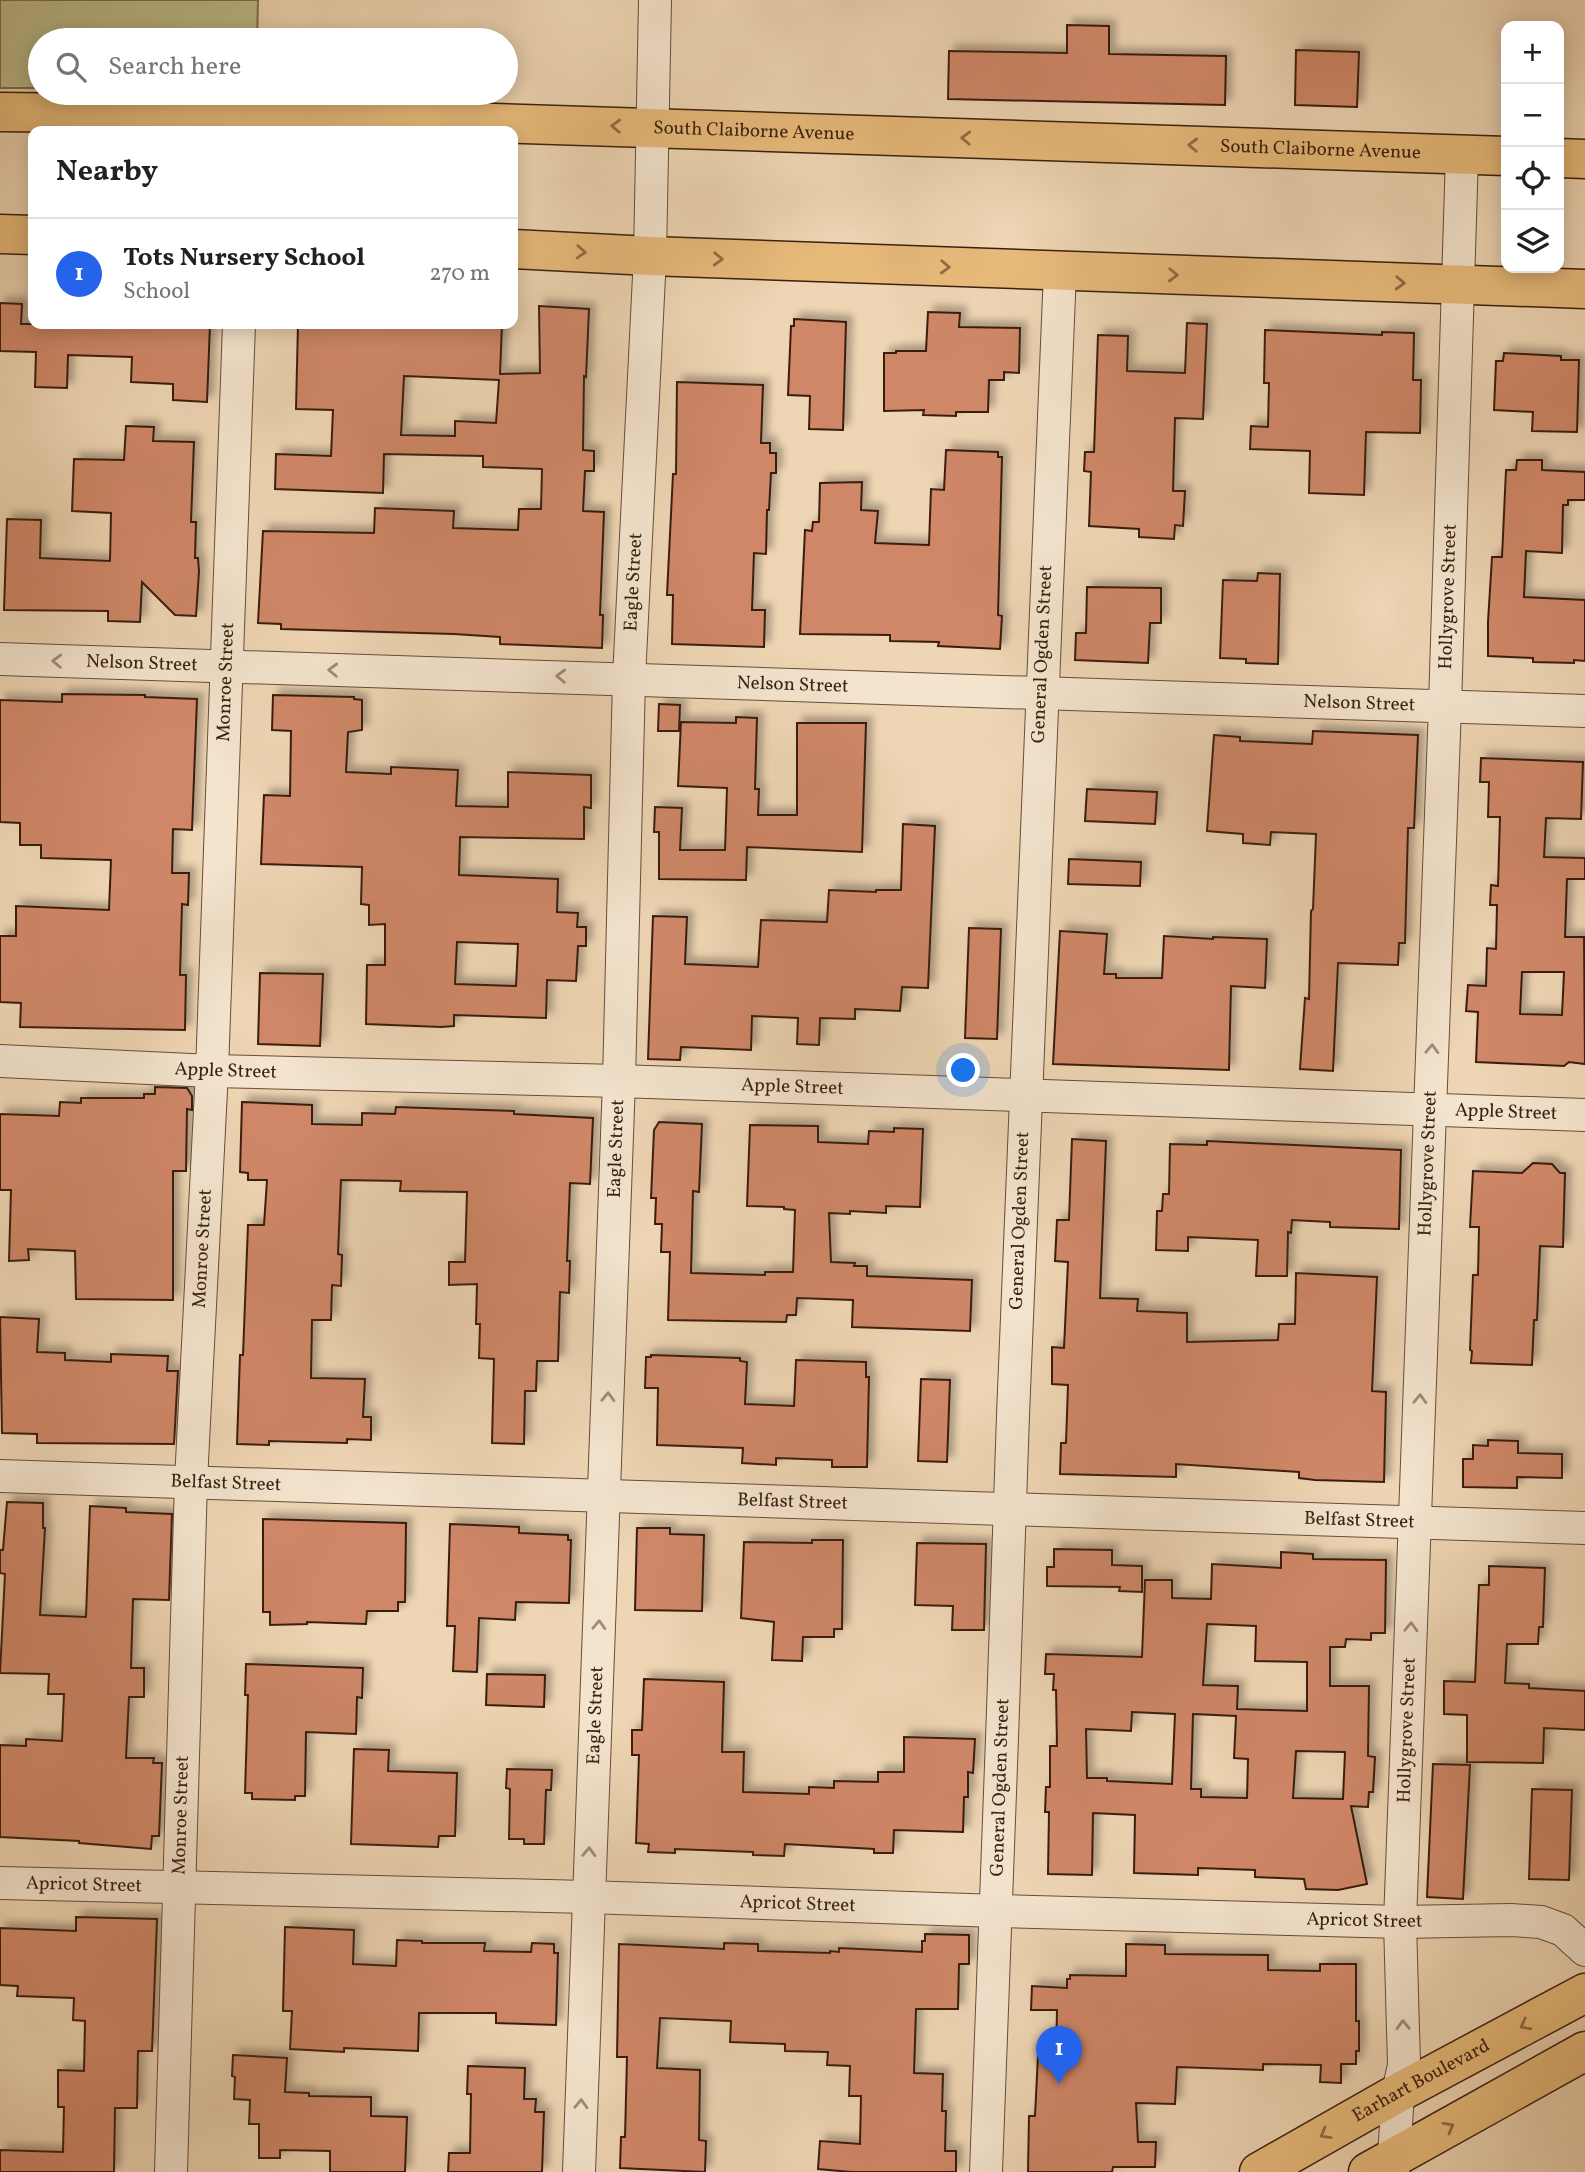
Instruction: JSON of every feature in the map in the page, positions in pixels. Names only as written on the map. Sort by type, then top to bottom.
[{"type":"main road","name":"South Claiborne Avenue","points":[[0,112],[247,123],[653,127],[1501,156]]},
{"type":"main road","points":[[1564,158],[1585,159]]},
{"type":"main road","points":[[0,234],[28,235]]},
{"type":"main road","points":[[518,249],[1585,289]]},
{"type":"main road","name":"Earhart Boulevard","points":[[1259,2172],[1398,2093],[1585,1993]]},
{"type":"main road","points":[[1385,2167],[1585,2052]]},
{"type":"street","name":"Eagle Street","points":[[579,2172],[619,1081],[629,678],[650,256],[655,0]]},
{"type":"street","name":"Hollygrove Street","points":[[1385,2167],[1404,2065],[1400,1922],[1445,706],[1462,154]]},
{"type":"street","name":"General Ogden Street","points":[[986,2172],[998,1912],[1040,692],[1060,271]]},
{"type":"street","name":"Monroe Street","points":[[171,2172],[191,1481],[212,1071],[239,329]]},
{"type":"street","name":"Nelson Street","points":[[0,659],[1585,710]]},
{"type":"street","name":"Apple Street","points":[[0,1061],[212,1071],[619,1081],[1585,1115]]},
{"type":"street","name":"Belfast Street","points":[[0,1476],[1585,1528]]},
{"type":"street","name":"Apricot Street","points":[[0,1882],[587,1897],[998,1912],[1400,1922],[1511,1920],[1541,1922],[1563,1930],[1585,1950]]},
{"type":"green space","points":[[0,0],[258,0],[257,28],[28,28],[28,88],[0,88]]},
{"type":"building","points":[[1067,25],[1109,26],[1109,54],[1226,56],[1225,105],[948,99],[949,51],[1067,53]]},
{"type":"building","points":[[1296,50],[1359,52],[1357,107],[1295,105]]},
{"type":"building","points":[[0,303],[22,304],[21,324],[28,324],[28,329],[210,329],[207,402],[173,400],[173,384],[131,382],[132,357],[68,355],[67,388],[35,387],[36,352],[0,351]]},
{"type":"building","points":[[539,306],[589,309],[586,377],[584,376],[583,450],[594,451],[594,471],[585,471],[583,511],[604,512],[600,615],[603,615],[602,648],[500,644],[500,637],[454,634],[281,629],[281,624],[258,623],[263,531],[374,533],[375,508],[454,511],[453,528],[518,530],[519,509],[541,509],[542,469],[483,467],[483,456],[384,454],[383,493],[275,489],[276,454],[331,456],[333,410],[296,409],[298,329],[502,329],[500,374],[540,373]],"holes":[[[404,376],[499,380],[496,423],[455,421],[455,436],[401,435]]]},
{"type":"building","points":[[928,312],[960,313],[959,327],[1020,328],[1019,373],[1004,372],[1004,380],[989,380],[988,412],[956,412],[956,416],[923,415],[924,410],[884,411],[884,353],[926,351]]},
{"type":"building","points":[[794,319],[846,322],[843,430],[809,429],[810,396],[788,395],[791,326],[794,326]]},
{"type":"building","points":[[1187,323],[1207,324],[1203,419],[1175,418],[1173,491],[1185,491],[1183,526],[1175,525],[1174,539],[1139,537],[1139,529],[1089,526],[1091,472],[1084,471],[1085,452],[1094,452],[1098,335],[1128,336],[1127,371],[1185,373]]},
{"type":"building","points":[[1265,330],[1382,335],[1382,332],[1414,333],[1413,380],[1421,380],[1420,433],[1366,432],[1364,495],[1309,493],[1310,451],[1250,449],[1251,426],[1268,427],[1269,383],[1264,383]]},
{"type":"building","points":[[1504,353],[1561,356],[1561,360],[1579,360],[1577,432],[1532,431],[1533,412],[1494,410],[1496,361],[1503,361]]},
{"type":"building","points":[[677,382],[763,385],[761,443],[770,443],[770,453],[776,453],[776,473],[771,473],[767,510],[766,554],[754,553],[752,610],[765,610],[764,647],[672,644],[673,595],[667,595],[673,474],[676,474]]},
{"type":"building","points":[[126,426],[154,427],[153,441],[194,442],[191,522],[196,522],[195,558],[198,558],[199,571],[196,616],[175,615],[142,582],[140,622],[108,621],[108,611],[4,610],[7,519],[41,520],[40,558],[110,561],[111,513],[72,511],[74,459],[124,460]]},
{"type":"building","points":[[946,450],[998,452],[998,457],[1002,457],[998,615],[1002,616],[1000,649],[938,646],[939,642],[890,641],[890,635],[800,634],[805,530],[812,531],[813,522],[819,522],[820,483],[862,482],[861,510],[878,511],[875,543],[929,545],[931,489],[944,490]]},
{"type":"building","points":[[1517,460],[1542,460],[1542,470],[1585,472],[1585,500],[1568,500],[1568,505],[1563,505],[1562,553],[1526,551],[1524,597],[1585,600],[1585,661],[1533,662],[1533,658],[1488,656],[1492,557],[1502,557],[1506,470],[1516,470]]},
{"type":"building","points":[[1258,573],[1280,574],[1278,664],[1246,663],[1246,659],[1220,658],[1223,580],[1257,581]]},
{"type":"building","points":[[1087,587],[1161,588],[1161,623],[1150,623],[1148,663],[1075,660],[1076,633],[1086,633]]},
{"type":"building","points":[[62,694],[197,699],[192,830],[173,829],[172,873],[189,873],[188,905],[182,904],[180,975],[186,975],[185,1030],[20,1027],[21,1003],[0,1002],[0,936],[16,936],[16,906],[109,910],[111,860],[41,858],[41,845],[20,845],[20,823],[0,822],[0,700],[62,702]]},
{"type":"building","points":[[273,695],[354,697],[362,700],[362,730],[348,732],[346,772],[391,774],[391,767],[458,770],[456,806],[508,807],[508,772],[591,775],[591,808],[584,807],[584,839],[460,837],[459,875],[558,879],[557,912],[578,913],[577,927],[586,927],[586,946],[578,946],[576,981],[547,980],[546,1018],[454,1015],[454,1026],[366,1024],[367,965],[385,965],[385,924],[369,925],[369,905],[361,904],[362,867],[261,864],[264,795],[290,796],[291,731],[272,730]],"holes":[[[457,942],[518,944],[516,986],[455,984]]]},
{"type":"building","points":[[659,704],[680,705],[679,731],[658,731]]},
{"type":"building","points":[[736,717],[757,718],[755,789],[759,789],[758,815],[797,815],[797,723],[866,723],[862,852],[747,847],[746,880],[659,879],[659,832],[654,832],[655,807],[682,808],[680,850],[725,850],[727,788],[678,786],[681,722],[736,723]]},
{"type":"building","points":[[1313,731],[1418,735],[1414,828],[1408,828],[1405,943],[1399,943],[1398,965],[1338,963],[1333,1071],[1300,1069],[1305,998],[1309,999],[1316,834],[1271,832],[1270,845],[1243,843],[1243,834],[1207,831],[1214,735],[1240,737],[1240,741],[1312,744]]},
{"type":"building","points":[[1481,758],[1583,762],[1581,819],[1546,818],[1544,857],[1585,858],[1585,879],[1567,879],[1565,937],[1584,937],[1585,1064],[1569,1062],[1564,1066],[1476,1062],[1478,1012],[1466,1011],[1468,985],[1486,986],[1487,948],[1496,949],[1497,905],[1490,905],[1491,885],[1498,886],[1500,817],[1488,817],[1489,782],[1480,782]],"holes":[[[1522,972],[1564,972],[1562,1015],[1520,1014]]]},
{"type":"building","points":[[1087,789],[1157,792],[1155,824],[1085,821]]},
{"type":"building","points":[[903,824],[935,826],[928,988],[902,987],[900,1011],[855,1009],[855,1019],[820,1018],[819,1045],[797,1044],[798,1018],[752,1016],[751,1050],[681,1047],[680,1060],[648,1059],[653,916],[687,917],[685,964],[758,967],[761,920],[827,922],[829,890],[901,890]]},
{"type":"building","points":[[1069,859],[1141,862],[1140,886],[1068,884]]},
{"type":"building","points":[[969,928],[1001,929],[997,1039],[965,1038]]},
{"type":"building","points":[[1060,931],[1107,934],[1104,974],[1116,974],[1116,978],[1162,978],[1164,936],[1267,939],[1265,988],[1231,986],[1229,1070],[1053,1064]]},
{"type":"building","points":[[260,973],[323,974],[320,1046],[258,1044]]},
{"type":"building","points":[[155,1087],[187,1088],[192,1096],[192,1110],[187,1109],[186,1171],[173,1171],[173,1300],[76,1299],[75,1251],[28,1249],[29,1260],[9,1261],[11,1190],[0,1190],[0,1114],[59,1116],[60,1102],[81,1103],[81,1098],[144,1098],[144,1094],[155,1094]]},
{"type":"building","points":[[242,1102],[312,1105],[312,1124],[362,1125],[362,1113],[395,1114],[396,1107],[514,1111],[514,1114],[593,1118],[590,1184],[570,1183],[567,1261],[570,1261],[569,1293],[560,1292],[558,1361],[537,1361],[536,1391],[525,1391],[524,1444],[492,1443],[494,1359],[479,1358],[477,1284],[449,1285],[449,1262],[465,1262],[467,1192],[400,1191],[401,1181],[341,1180],[338,1254],[342,1255],[341,1286],[332,1285],[331,1320],[312,1320],[311,1378],[365,1379],[363,1417],[371,1417],[371,1440],[347,1439],[347,1443],[269,1441],[269,1445],[237,1444],[248,1225],[264,1225],[267,1180],[248,1180],[248,1173],[240,1172]]},
{"type":"building","points":[[659,1122],[702,1124],[699,1192],[693,1191],[691,1273],[765,1275],[765,1272],[793,1272],[795,1210],[747,1206],[750,1125],[818,1126],[818,1142],[868,1144],[869,1131],[923,1129],[920,1207],[886,1206],[886,1213],[829,1213],[831,1262],[867,1266],[867,1276],[972,1280],[970,1331],[852,1327],[853,1300],[797,1298],[796,1315],[787,1315],[786,1322],[668,1320],[670,1252],[661,1252],[662,1224],[655,1224],[656,1198],[651,1198],[654,1130]]},
{"type":"building","points":[[1072,1139],[1106,1141],[1100,1298],[1138,1299],[1137,1311],[1187,1313],[1187,1342],[1278,1340],[1279,1324],[1295,1324],[1296,1273],[1377,1277],[1372,1391],[1386,1392],[1384,1482],[1315,1480],[1299,1478],[1299,1472],[1176,1464],[1176,1477],[1060,1474],[1061,1443],[1066,1443],[1068,1385],[1052,1384],[1052,1347],[1064,1348],[1068,1262],[1055,1261],[1057,1220],[1069,1220]]},
{"type":"building","points":[[1207,1141],[1401,1150],[1399,1229],[1330,1227],[1330,1222],[1292,1220],[1291,1233],[1288,1232],[1287,1276],[1256,1276],[1258,1240],[1188,1237],[1188,1251],[1156,1250],[1157,1211],[1162,1211],[1163,1194],[1169,1194],[1170,1144],[1207,1145]]},
{"type":"building","points":[[1533,1163],[1552,1164],[1560,1173],[1565,1173],[1563,1247],[1540,1246],[1532,1365],[1471,1363],[1473,1275],[1478,1275],[1479,1227],[1470,1227],[1473,1171],[1522,1173]]},
{"type":"building","points":[[0,1317],[39,1319],[37,1352],[65,1353],[65,1360],[111,1362],[111,1354],[168,1356],[167,1371],[178,1371],[174,1444],[37,1443],[37,1434],[2,1433]]},
{"type":"building","points":[[646,1357],[740,1358],[740,1361],[747,1362],[745,1404],[794,1406],[796,1360],[866,1362],[866,1377],[869,1377],[867,1467],[832,1467],[832,1460],[776,1458],[776,1465],[742,1463],[743,1448],[657,1445],[658,1388],[645,1388]]},
{"type":"building","points":[[921,1379],[950,1380],[947,1462],[918,1461]]},
{"type":"building","points":[[1488,1440],[1518,1441],[1518,1453],[1562,1454],[1562,1478],[1517,1477],[1517,1488],[1463,1487],[1463,1459],[1473,1459],[1473,1445],[1488,1446]]},
{"type":"building","points":[[7,1502],[43,1503],[45,1528],[40,1615],[86,1617],[90,1506],[126,1508],[126,1512],[172,1514],[169,1600],[133,1599],[131,1668],[144,1668],[144,1697],[129,1697],[126,1758],[154,1758],[153,1763],[162,1763],[159,1836],[152,1836],[151,1849],[79,1841],[0,1837],[0,1745],[26,1746],[26,1739],[62,1741],[64,1694],[48,1694],[49,1674],[0,1673],[5,1574],[0,1573],[0,1550],[3,1550]]},
{"type":"building","points":[[263,1519],[406,1523],[405,1602],[398,1602],[398,1611],[367,1611],[366,1624],[307,1622],[270,1625],[270,1612],[263,1612]]},
{"type":"building","points":[[450,1524],[519,1527],[519,1533],[568,1535],[568,1540],[571,1540],[569,1603],[516,1602],[515,1620],[479,1618],[477,1672],[453,1671],[455,1626],[447,1626]]},
{"type":"building","points":[[637,1528],[670,1528],[670,1534],[704,1535],[702,1611],[635,1610]]},
{"type":"building","points":[[812,1540],[843,1540],[842,1629],[834,1629],[834,1637],[803,1637],[802,1661],[772,1660],[774,1622],[741,1618],[744,1542],[812,1543]]},
{"type":"building","points":[[917,1543],[986,1544],[984,1630],[952,1630],[953,1606],[915,1605]]},
{"type":"building","points":[[1054,1549],[1112,1550],[1112,1565],[1142,1566],[1142,1592],[1119,1591],[1120,1587],[1047,1586],[1047,1567],[1054,1567]]},
{"type":"building","points":[[1281,1552],[1313,1554],[1313,1559],[1386,1560],[1385,1633],[1371,1633],[1371,1640],[1346,1639],[1345,1647],[1330,1647],[1330,1686],[1369,1686],[1368,1756],[1375,1757],[1373,1792],[1369,1792],[1368,1807],[1351,1806],[1367,1884],[1338,1890],[1306,1889],[1304,1879],[1255,1877],[1255,1870],[1198,1868],[1198,1875],[1134,1873],[1135,1815],[1093,1813],[1092,1875],[1048,1874],[1049,1812],[1045,1812],[1046,1787],[1050,1787],[1050,1746],[1057,1746],[1056,1690],[1053,1690],[1054,1674],[1045,1674],[1046,1654],[1142,1657],[1145,1580],[1172,1580],[1172,1598],[1211,1599],[1212,1564],[1281,1568]],"holes":[[[1207,1624],[1256,1626],[1255,1661],[1307,1662],[1307,1711],[1237,1709],[1238,1686],[1203,1685]],[[1132,1712],[1175,1714],[1172,1784],[1087,1778],[1086,1729],[1131,1731]],[[1193,1714],[1236,1716],[1234,1758],[1248,1759],[1247,1798],[1201,1797],[1201,1789],[1191,1789]],[[1296,1751],[1345,1752],[1343,1799],[1293,1798]]]},
{"type":"building","points":[[1489,1566],[1545,1568],[1543,1627],[1539,1627],[1538,1644],[1507,1644],[1505,1683],[1529,1684],[1529,1688],[1585,1691],[1585,1730],[1544,1728],[1543,1763],[1467,1762],[1467,1715],[1444,1714],[1444,1681],[1475,1682],[1479,1585],[1489,1585]]},
{"type":"building","points":[[246,1664],[363,1668],[362,1698],[357,1697],[356,1734],[306,1732],[305,1796],[295,1796],[295,1800],[252,1799],[252,1793],[245,1793],[248,1695],[245,1695]]},
{"type":"building","points":[[487,1674],[545,1675],[544,1707],[486,1705]]},
{"type":"building","points":[[644,1679],[724,1682],[722,1752],[744,1752],[743,1792],[809,1794],[809,1787],[834,1788],[834,1781],[878,1782],[878,1772],[904,1772],[904,1737],[975,1739],[973,1773],[968,1772],[968,1797],[964,1797],[963,1832],[894,1830],[893,1853],[874,1853],[874,1849],[785,1844],[784,1856],[675,1849],[675,1853],[648,1852],[649,1844],[636,1843],[639,1755],[632,1755],[632,1730],[642,1730]]},
{"type":"building","points":[[354,1749],[389,1750],[388,1771],[457,1773],[455,1836],[439,1836],[438,1847],[351,1844]]},
{"type":"building","points":[[1433,1764],[1470,1765],[1463,1899],[1427,1897]]},
{"type":"building","points":[[507,1769],[552,1770],[551,1790],[546,1790],[544,1844],[524,1844],[524,1839],[509,1839],[510,1789],[506,1788]]},
{"type":"building","points":[[1532,1789],[1572,1790],[1569,1880],[1529,1879]]},
{"type":"building","points":[[76,1917],[157,1919],[152,2051],[138,2051],[137,2108],[115,2108],[114,2172],[0,2172],[0,2150],[63,2152],[64,2107],[58,2107],[58,2070],[84,2071],[85,2021],[73,2020],[74,1998],[17,1996],[18,1986],[0,1985],[0,1928],[76,1931]]},
{"type":"building","points":[[285,1927],[354,1930],[353,1964],[396,1966],[397,1940],[422,1943],[485,1943],[484,1951],[531,1952],[532,1943],[554,1944],[554,1953],[558,1953],[556,2025],[496,2023],[496,2013],[419,2013],[418,2051],[344,2048],[344,2052],[290,2049],[292,2011],[283,2011]]},
{"type":"building","points":[[925,1934],[969,1935],[969,1964],[959,1964],[958,2009],[916,2009],[914,2073],[943,2074],[945,2151],[956,2151],[956,2172],[851,2172],[818,2169],[820,2141],[860,2144],[861,2096],[849,2096],[850,2066],[827,2065],[828,2052],[785,2051],[785,2044],[730,2042],[731,2021],[660,2018],[657,2068],[700,2070],[699,2140],[706,2141],[705,2172],[620,2168],[621,2137],[625,2137],[627,2057],[617,2057],[619,1944],[724,1949],[724,1943],[758,1944],[758,1951],[830,1953],[839,1952],[839,1948],[922,1952]]},
{"type":"building","points":[[1126,1944],[1165,1945],[1165,1954],[1268,1955],[1268,1970],[1320,1971],[1320,1964],[1356,1964],[1359,2051],[1356,2051],[1356,2064],[1341,2064],[1341,2083],[1320,2082],[1321,2065],[1263,2064],[1263,2070],[1177,2067],[1175,2104],[1136,2103],[1138,2142],[1156,2142],[1155,2167],[1113,2167],[1112,2172],[1028,2172],[1029,2116],[1035,2116],[1038,2055],[1056,2056],[1057,2010],[1031,2010],[1032,1986],[1067,1988],[1070,1975],[1126,1976]]},
{"type":"building","points":[[233,2055],[287,2058],[285,2092],[309,2093],[309,2096],[371,2097],[371,2116],[407,2117],[405,2172],[330,2172],[330,2151],[280,2150],[280,2158],[259,2158],[259,2124],[249,2124],[250,2100],[234,2099]]},
{"type":"building","points":[[468,2066],[525,2068],[524,2099],[536,2099],[535,2112],[544,2112],[542,2172],[448,2172],[449,2153],[470,2153],[471,2094],[467,2094]]},
{"type":"place","name":"Tots Nursery School","points":[[1059,2084]]}]
